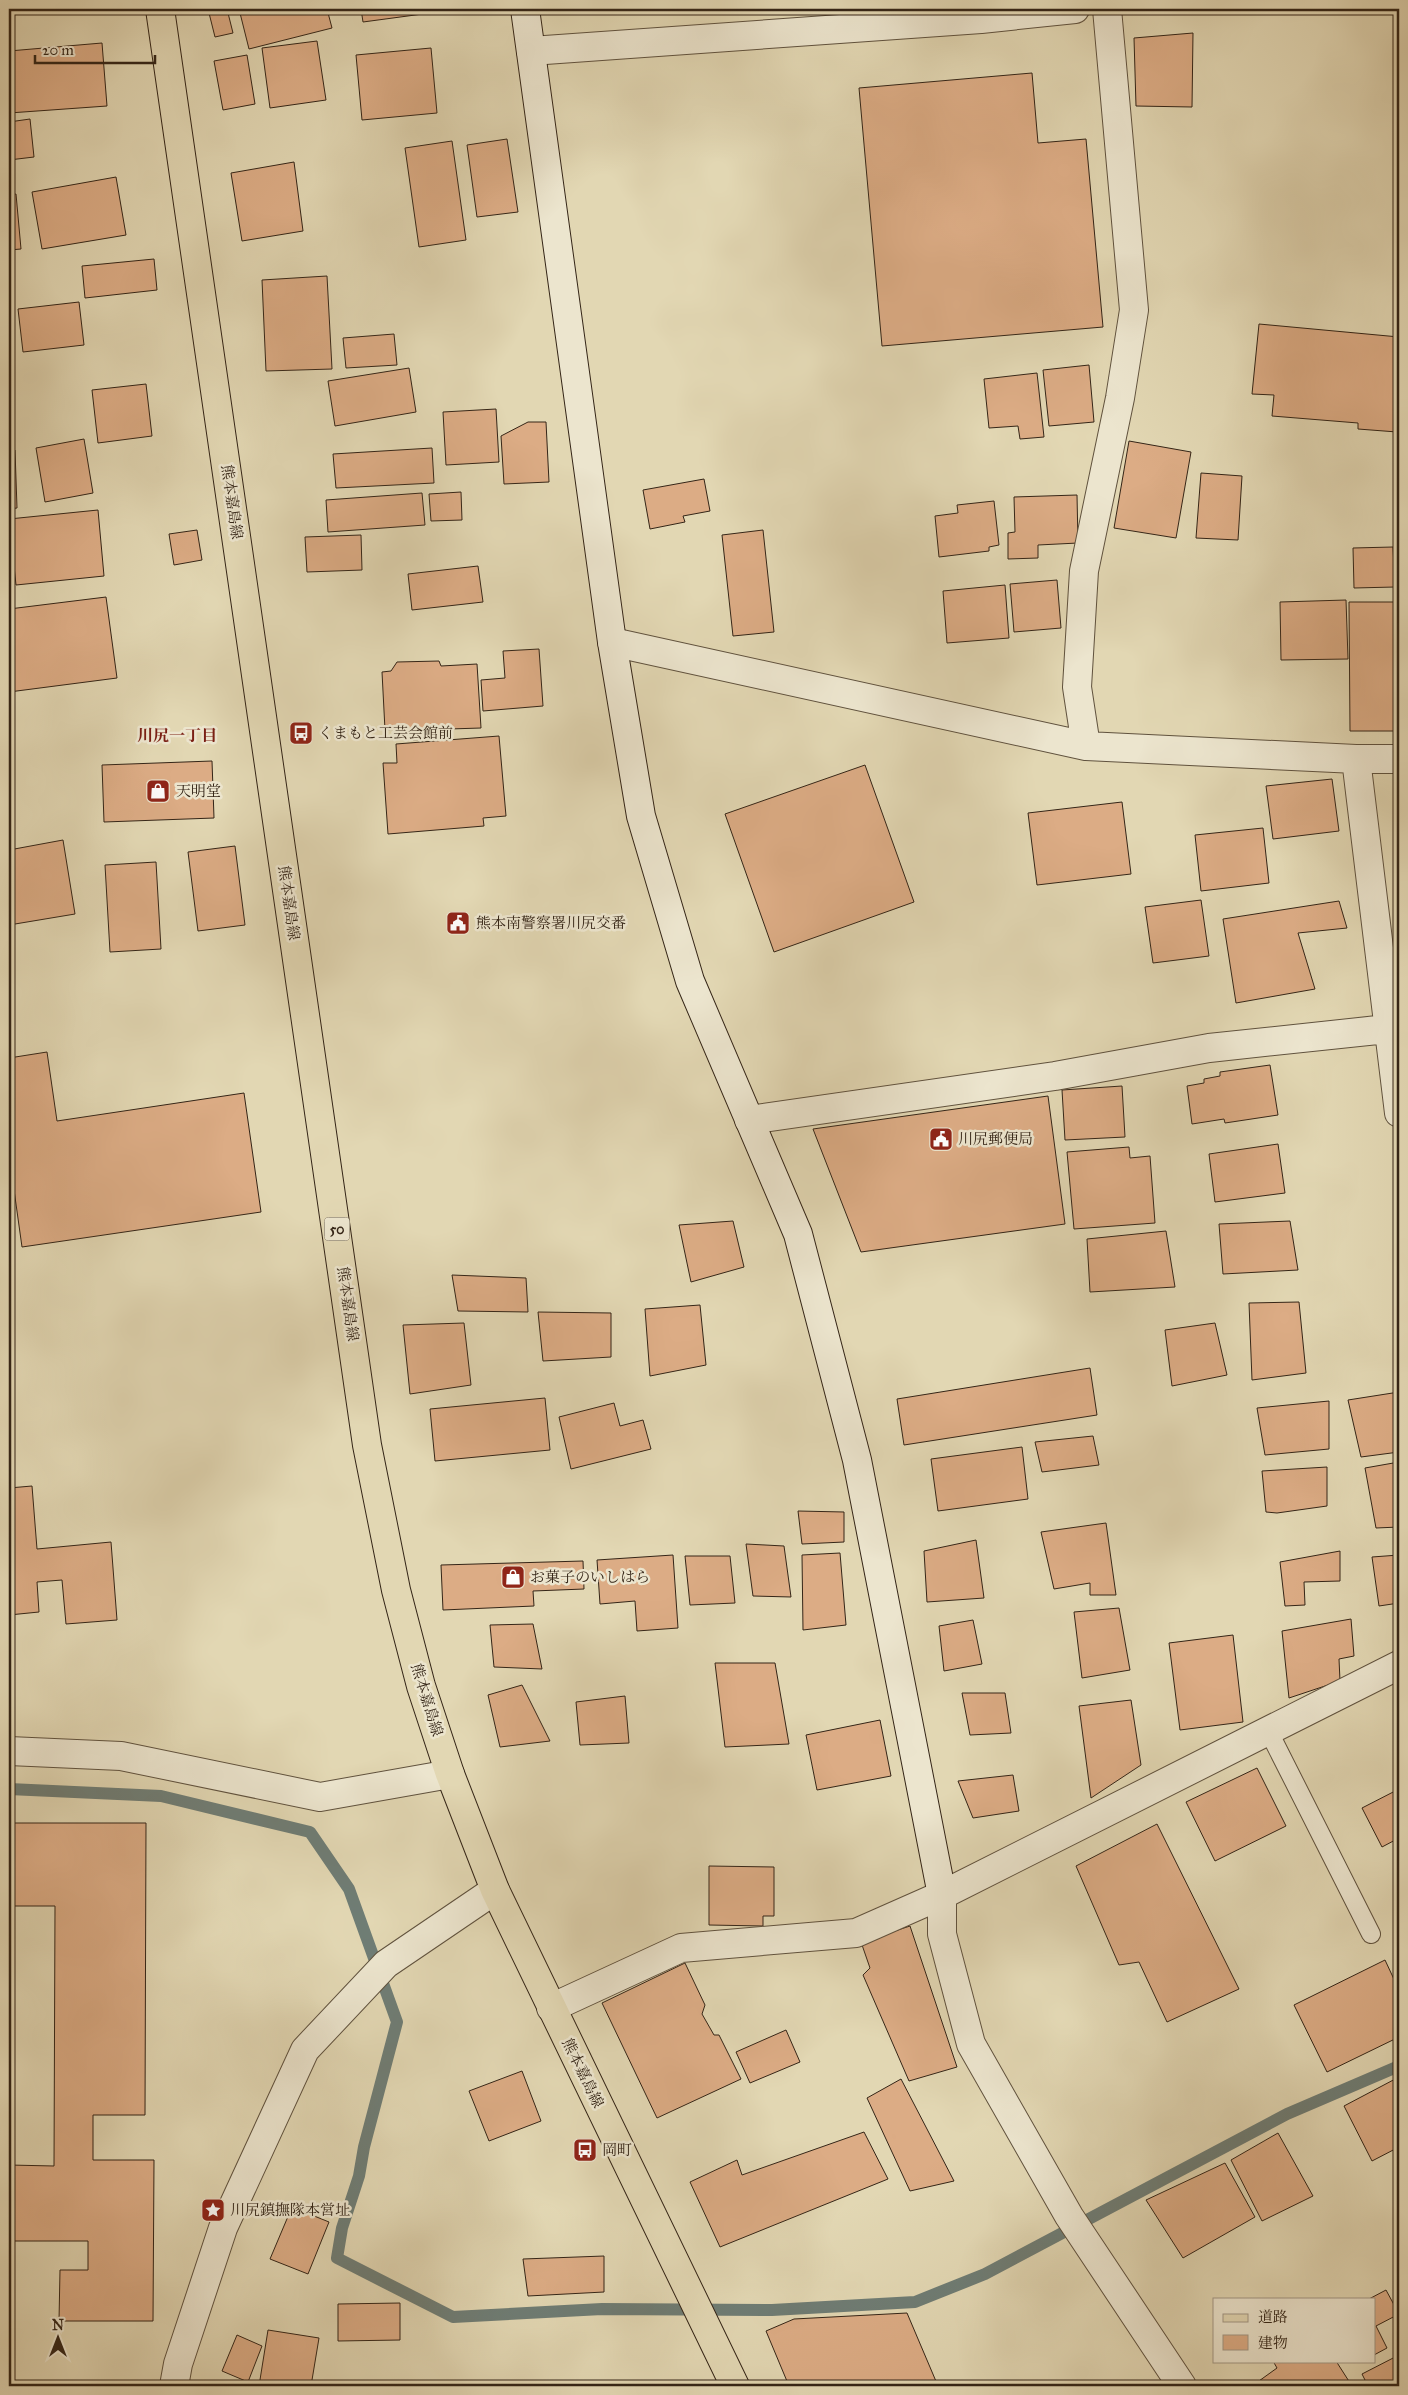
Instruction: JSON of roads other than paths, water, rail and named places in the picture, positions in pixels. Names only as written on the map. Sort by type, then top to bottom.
[{"type":"main road","name":"熊本嘉島線","points":[[160,9],[367,1445],[396,1590],[421,1686],[450,1774],[495,1890],[735,2386]]},
{"type":"street","points":[[525,9],[612,642],[641,816],[690,982],[798,1234],[857,1460],[942,1894],[942,1934],[971,2044],[1069,2216],[1182,2386]]},
{"type":"street","points":[[531,51],[981,19],[1076,9]]},
{"type":"street","points":[[1086,746],[1077,687],[1084,571],[1120,398],[1134,310],[1107,9]]},
{"type":"street","points":[[612,642],[1086,746],[1356,759],[1399,759]]},
{"type":"street","points":[[1356,759],[1387,1028],[1399,1113]]},
{"type":"street","points":[[750,1120],[1055,1076],[1209,1048],[1387,1028]]},
{"type":"street","points":[[551,2008],[681,1948],[856,1933],[942,1894],[1399,1665]]},
{"type":"street","points":[[9,1751],[121,1756],[320,1797],[450,1774]]},
{"type":"street","points":[[174,2386],[178,2364],[223,2228],[305,2050],[386,1964],[495,1890]]},
{"type":"lane","points":[[1268,1730],[1370,1934]]},
{"type":"waterway","points":[[9,1789],[161,1796],[310,1832],[349,1889],[397,2022],[364,2147],[359,2176],[342,2228],[337,2258],[453,2317],[602,2309],[772,2310],[915,2302],[985,2274],[1287,2114],[1399,2066]]},
{"type":"place","name":"くまもと工芸会館前","points":[[301,733]]},
{"type":"place","name":"天明堂","points":[[158,791]]},
{"type":"place","name":"熊本南警察署川尻交番","points":[[458,923]]},
{"type":"place","name":"川尻郵便局","points":[[941,1139]]},
{"type":"place","name":"お菓子のいしはら","points":[[513,1577]]},
{"type":"place","name":"岡町","points":[[585,2150]]},
{"type":"place","name":"川尻鎮撫隊本営址","points":[[213,2210]]},
{"type":"district","name":"川尻一丁目","points":[[177,735]]}]
